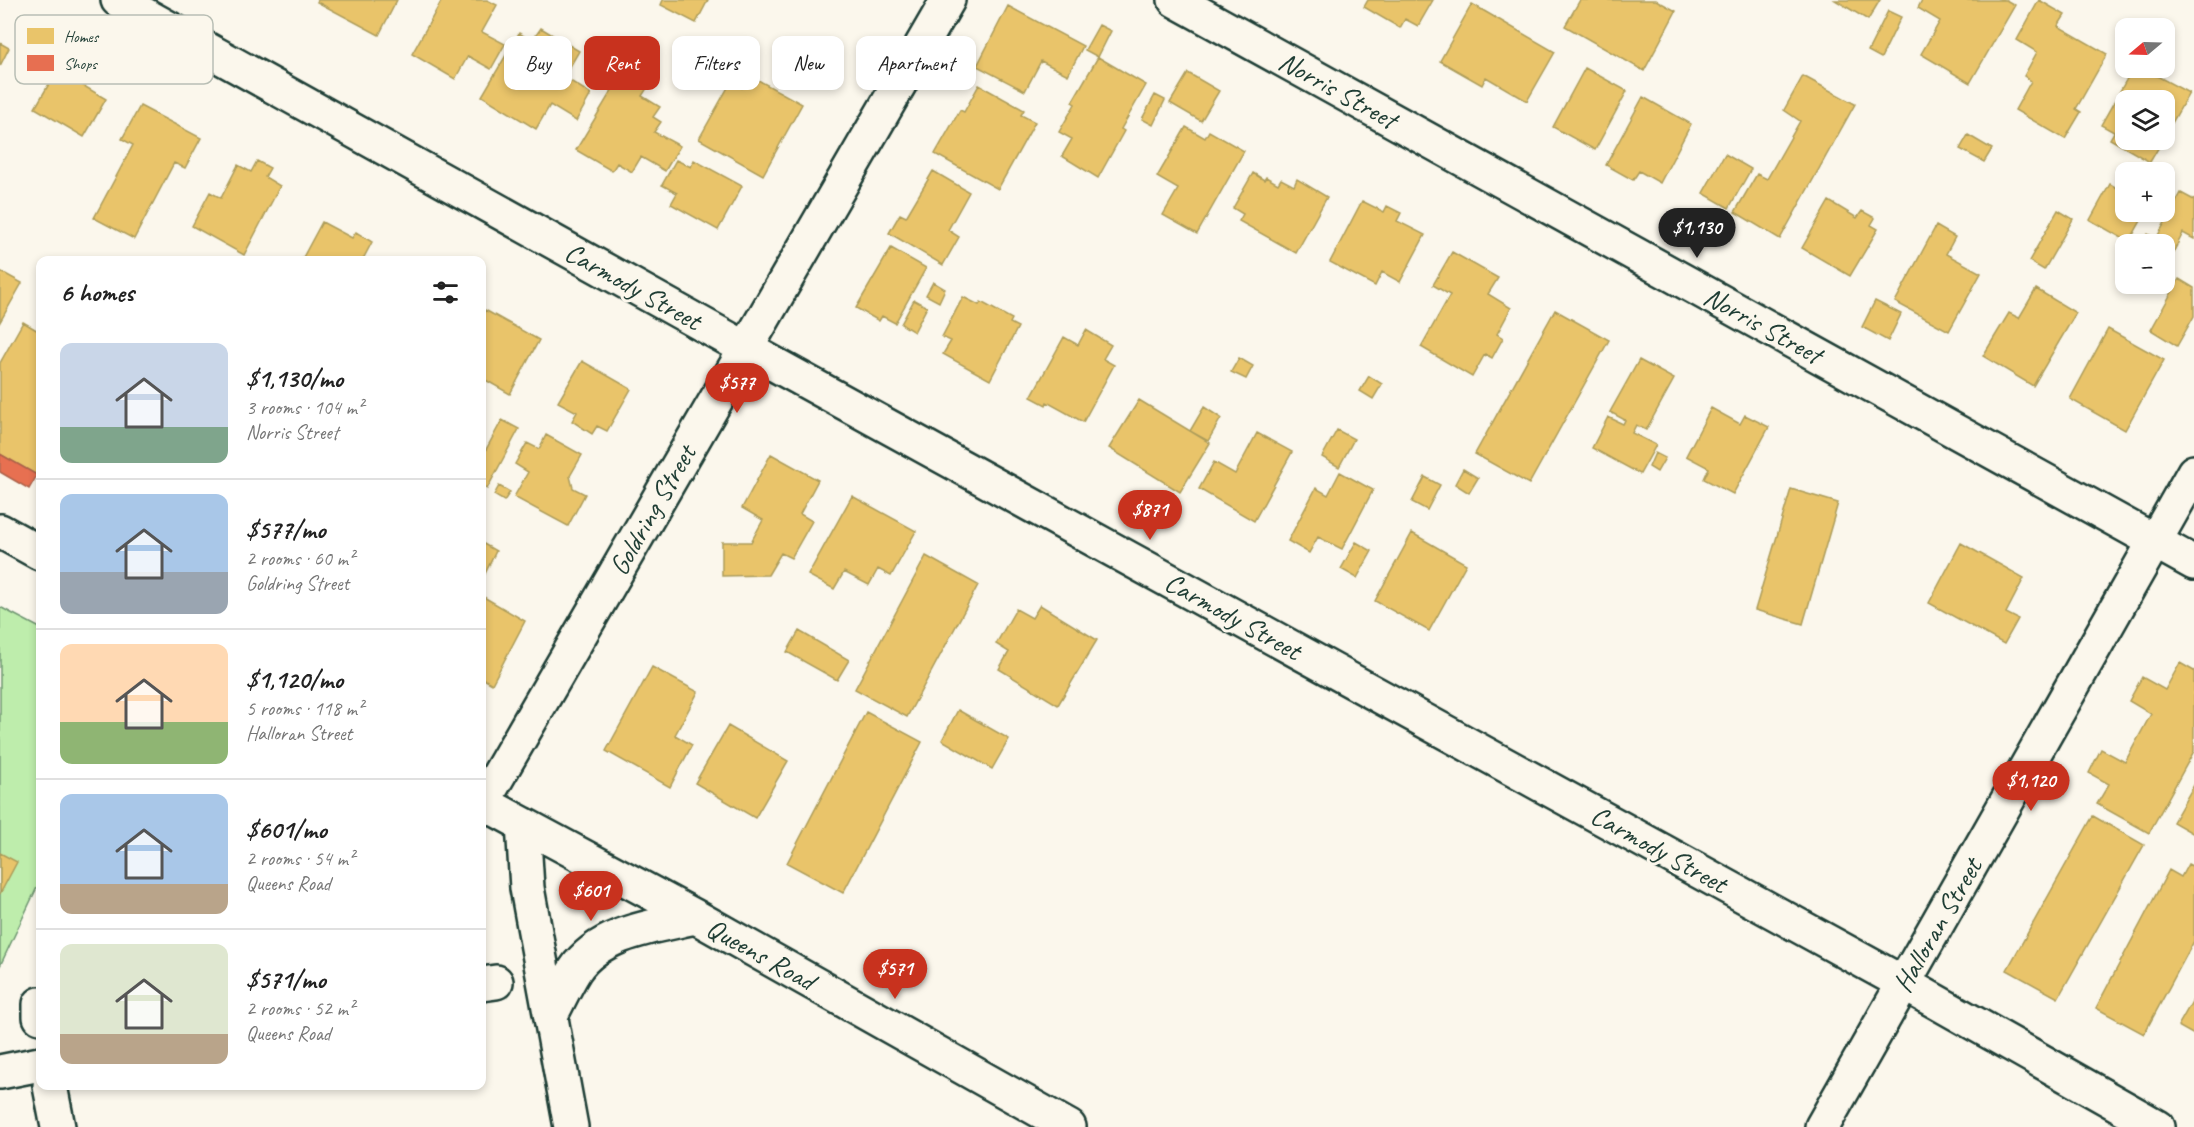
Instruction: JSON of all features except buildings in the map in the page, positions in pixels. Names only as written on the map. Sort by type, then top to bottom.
[{"type":"street","name":"Carmody Street","points":[[118,0],[145,15]]},
{"type":"street","name":"Goldring Street","points":[[486,795],[948,0]]},
{"type":"street","name":"Norris Street","points":[[1175,0],[2194,563]]},
{"type":"street","name":"Carmody Street","points":[[213,53],[745,348],[1903,983],[2158,1127]]},
{"type":"street","name":"Halloran Street","points":[[1822,1127],[2194,472]]},
{"type":"street","points":[[0,531],[36,551]]},
{"type":"street","name":"Queens Road","points":[[486,804],[696,917],[1069,1127]]},
{"type":"street","points":[[523,824],[527,888],[571,1127]]},
{"type":"street","points":[[551,1015],[576,968],[602,945],[630,932],[696,917]]},
{"type":"street","points":[[0,1072],[36,1065]]},
{"type":"street","points":[[51,1090],[58,1127]]},
{"type":"green space","points":[[0,607],[36,626],[36,890],[0,966]]}]
